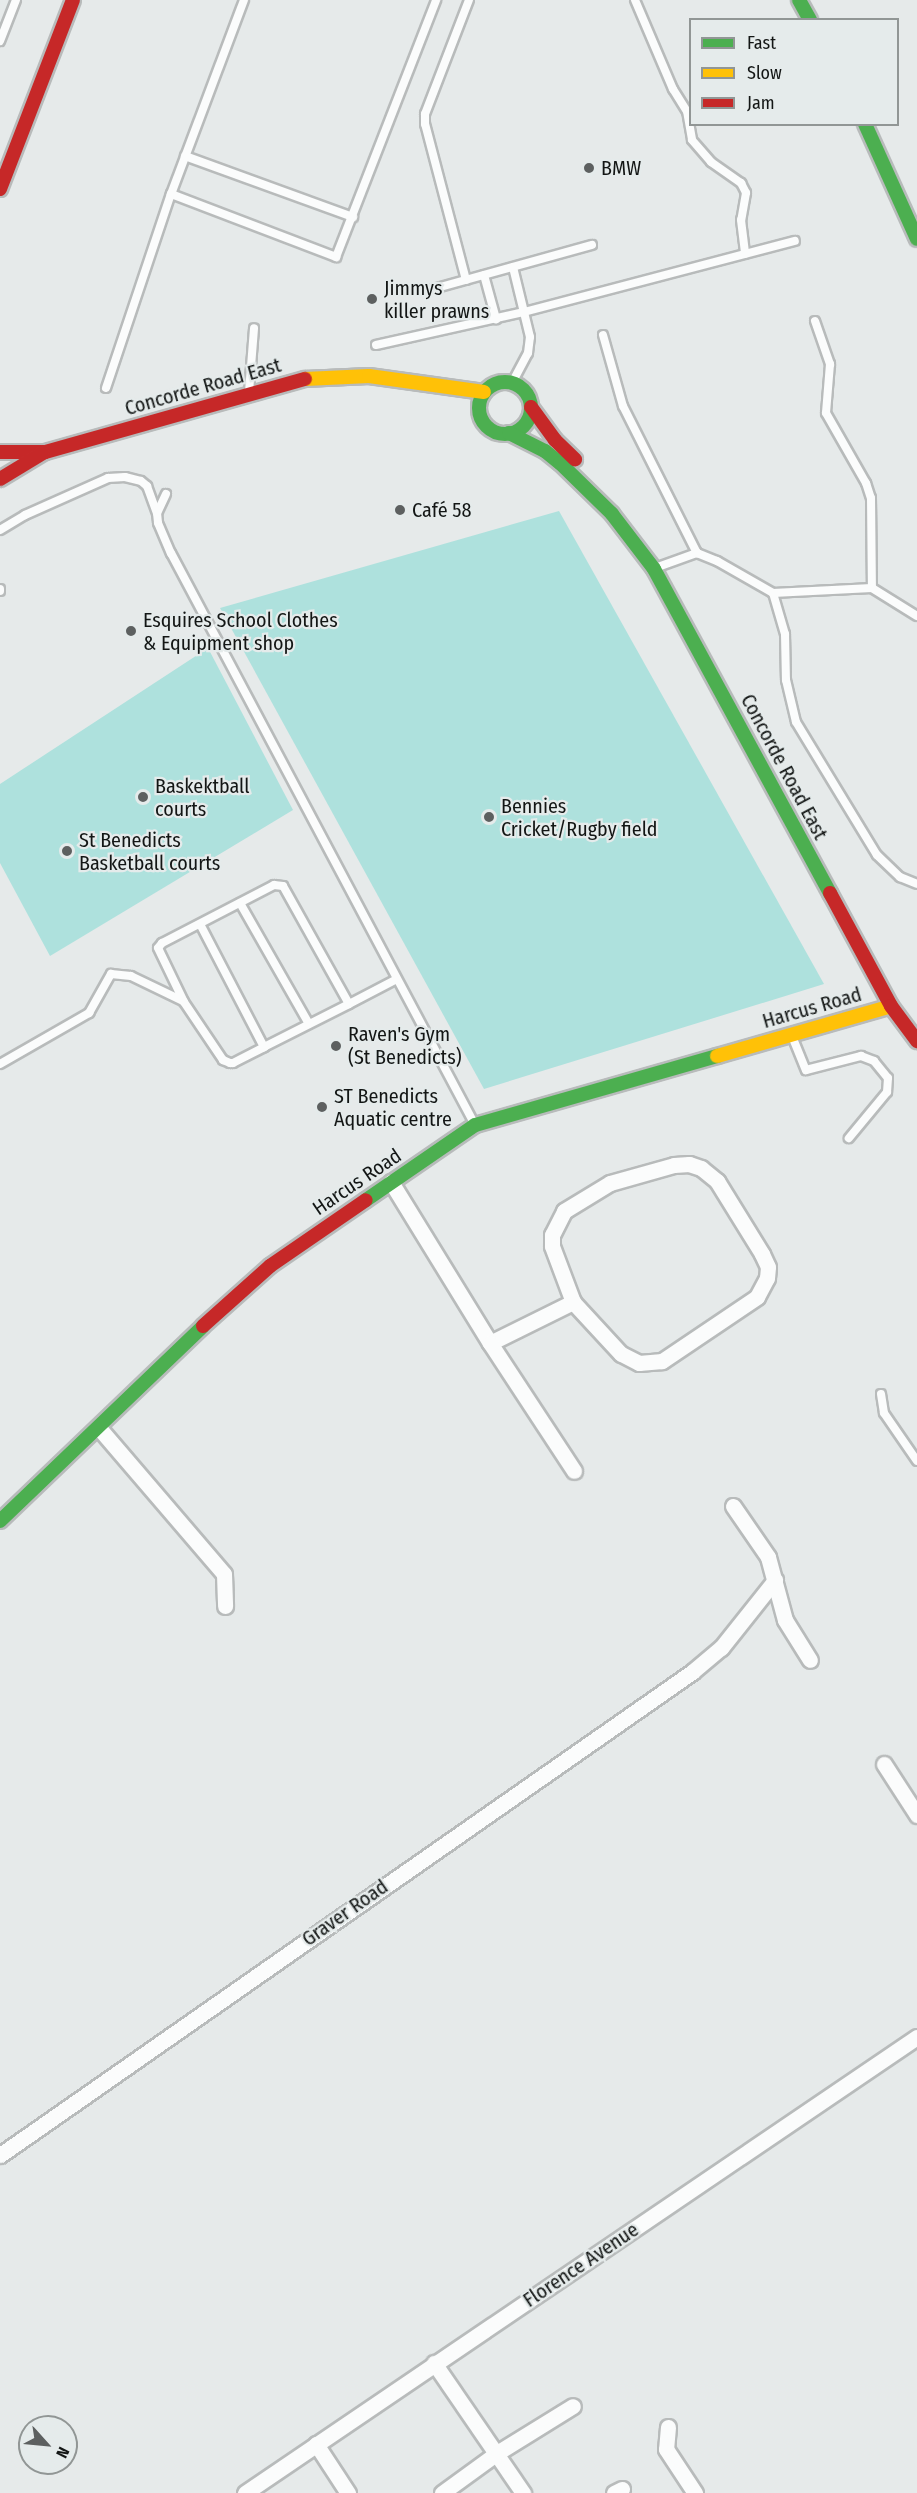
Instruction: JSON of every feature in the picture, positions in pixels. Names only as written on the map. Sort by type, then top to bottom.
[{"type":"main road","points":[[0,189],[73,0]]},
{"type":"main road","points":[[799,0],[809,18]]},
{"type":"main road","points":[[866,126],[917,239]]},
{"type":"main road","name":"Concorde Road East","points":[[0,452],[45,452],[302,379],[369,376],[484,392]]},
{"type":"main road","name":"Concorde Road East","points":[[419,382],[458,401],[483,420]]},
{"type":"main road","points":[[512,383],[526,392],[531,407],[523,427],[509,433],[494,431],[483,420],[480,403],[484,392],[496,384],[512,383]]},
{"type":"main road","name":"Concorde Road East","points":[[531,407],[555,440],[591,476],[602,491],[612,514]]},
{"type":"main road","name":"Concorde Road East","points":[[509,433],[545,451],[612,514],[654,569],[891,1006],[917,1041]]},
{"type":"main road","points":[[0,479],[45,452]]},
{"type":"main road","name":"Harcus Road","points":[[0,1521],[236,1295],[299,1244],[475,1125],[891,1006]]},
{"type":"street","points":[[689,1164],[701,1168],[717,1181],[768,1268],[763,1289],[757,1297],[662,1361],[650,1364],[639,1363],[621,1354],[573,1302],[552,1246],[552,1235],[556,1222],[564,1211],[610,1183],[674,1165],[689,1164]]},
{"type":"street","points":[[391,1182],[490,1343],[574,1471]]},
{"type":"street","points":[[490,1343],[573,1302]]},
{"type":"street","points":[[99,1428],[224,1574],[225,1606]]},
{"type":"street","points":[[733,1506],[768,1557],[784,1620],[810,1660]]},
{"type":"street","name":"Graver Road","points":[[0,2155],[692,1672],[721,1648],[775,1580]]},
{"type":"street","points":[[884,1764],[917,1815]]},
{"type":"street","name":"Florence Avenue","points":[[245,2493],[917,2037]]},
{"type":"street","points":[[434,2363],[523,2493]]},
{"type":"street","points":[[442,2493],[497,2453],[573,2406]]},
{"type":"street","points":[[668,2427],[666,2449],[695,2493]]},
{"type":"street","points":[[316,2444],[348,2493]]},
{"type":"lane","points":[[0,41],[16,0]]},
{"type":"lane","points":[[106,388],[171,194],[244,0]]},
{"type":"lane","points":[[171,194],[336,257],[436,0]]},
{"type":"lane","points":[[466,280],[425,124],[425,114],[469,0]]},
{"type":"lane","points":[[635,0],[673,89],[687,111],[689,123]]},
{"type":"lane","points":[[690,126],[692,140],[711,162],[741,183],[746,193],[741,220],[745,254]]},
{"type":"lane","points":[[185,156],[353,217]]},
{"type":"lane","points":[[375,345],[496,319],[795,241]]},
{"type":"lane","points":[[433,289],[592,245]]},
{"type":"lane","points":[[512,383],[528,353],[530,337],[513,267]]},
{"type":"lane","points":[[484,275],[496,319]]},
{"type":"lane","points":[[815,321],[830,364],[826,413],[866,483],[871,498],[872,588]]},
{"type":"lane","points":[[249,394],[254,328]]},
{"type":"lane","points":[[603,335],[623,406],[697,553],[717,561],[773,592],[872,588],[917,616]]},
{"type":"lane","points":[[0,530],[25,515],[108,478],[125,477],[141,481],[147,486],[157,513],[158,523],[196,603],[475,1125]]},
{"type":"lane","points":[[157,513],[166,494]]},
{"type":"lane","points":[[654,569],[697,553]]},
{"type":"lane","points":[[773,592],[785,634],[786,680],[796,722],[877,855],[900,877],[917,884]]},
{"type":"lane","points":[[349,1004],[283,886],[274,885],[162,943],[158,948],[184,1002],[226,1062],[233,1063],[397,980]]},
{"type":"lane","points":[[240,903],[309,1024]]},
{"type":"lane","points":[[200,924],[264,1047]]},
{"type":"lane","points":[[0,1064],[89,1013],[111,974],[131,976],[184,1002]]},
{"type":"lane","points":[[791,1035],[806,1070],[814,1070],[861,1056],[873,1061],[888,1078],[887,1092],[849,1138]]},
{"type":"lane","points":[[881,1394],[884,1413],[917,1461]]},
{"type":"shaded area","points":[[559,511],[824,984],[484,1089],[220,608]]},
{"type":"shaded area","name":"Baskektball courts","points":[[208,648],[293,810],[50,956],[0,863],[0,784]]},
{"type":"traffic: fast","points":[[799,0],[809,18]]},
{"type":"traffic: fast","points":[[866,126],[917,239]]},
{"type":"traffic: fast","points":[[505,382],[515,384],[523,390],[529,398],[531,408],[529,418],[523,426],[515,432],[505,434],[495,432],[487,426],[481,418],[479,408],[481,398],[487,390],[495,384],[505,382]]},
{"type":"traffic: fast","points":[[509,433],[545,451],[560,463],[612,514],[654,569],[830,893]]},
{"type":"traffic: fast","points":[[366,1200],[475,1125],[717,1056]]},
{"type":"traffic: fast","points":[[0,1521],[203,1326]]},
{"type":"traffic: slow","points":[[305,379],[369,376],[484,392]]},
{"type":"traffic: slow","points":[[717,1056],[891,1006]]},
{"type":"traffic: jam","points":[[0,189],[73,0]]},
{"type":"traffic: jam","points":[[0,452],[45,452],[305,379]]},
{"type":"traffic: jam","points":[[531,407],[555,440],[575,459]]},
{"type":"traffic: jam","points":[[0,479],[43,453]]},
{"type":"traffic: jam","points":[[830,893],[891,1006],[917,1041]]},
{"type":"traffic: jam","points":[[203,1326],[270,1266],[366,1200]]},
{"type":"place","name":"BMW","points":[[589,168]]},
{"type":"place","name":"Jimmys killer prawns","points":[[372,299]]},
{"type":"place","name":"Café 58","points":[[400,510]]},
{"type":"place","name":"Esquires School Clothes & Equipment shop","points":[[131,631]]},
{"type":"place","name":"Baskektball courts","points":[[143,797]]},
{"type":"place","name":"Bennies Cricket/Rugby field","points":[[489,817]]},
{"type":"place","name":"St Benedicts Basketball courts","points":[[67,851]]},
{"type":"place","name":"Raven's Gym (St Benedicts)","points":[[336,1046]]},
{"type":"place","name":"ST Benedicts Aquatic centre","points":[[322,1107]]}]
